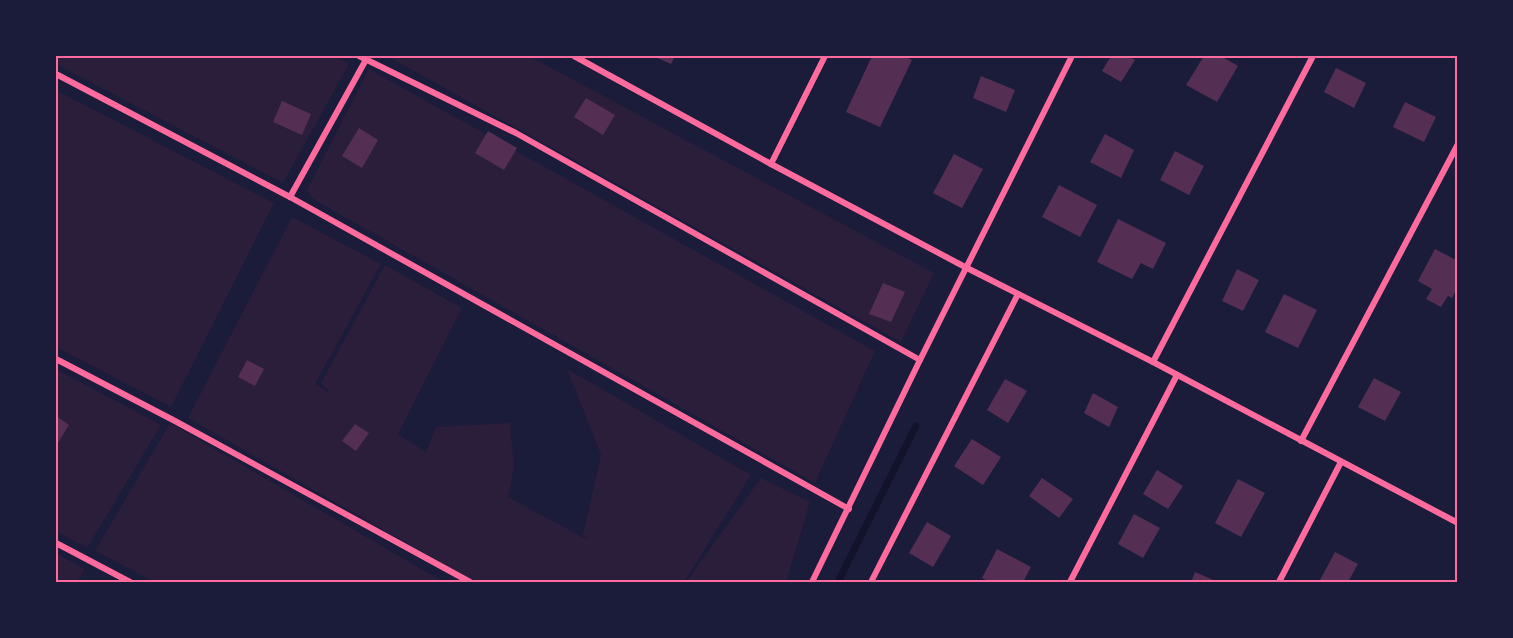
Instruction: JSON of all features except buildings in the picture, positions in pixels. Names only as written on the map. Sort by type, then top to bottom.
[{"type":"street","points":[[359,56],[368,57],[516,133],[920,360]]},
{"type":"street","points":[[574,56],[584,58],[771,164],[967,268],[1153,362],[1458,523]]},
{"type":"street","points":[[771,164],[825,56]]},
{"type":"street","points":[[812,582],[1072,56]]},
{"type":"street","points":[[1153,362],[1313,56]]},
{"type":"street","points":[[290,197],[368,57]]},
{"type":"street","points":[[56,74],[290,197],[849,509]]},
{"type":"street","points":[[1301,441],[1458,144]]},
{"type":"street","points":[[871,582],[1018,294]]},
{"type":"street","points":[[56,359],[175,421],[470,582]]},
{"type":"street","points":[[1070,582],[1178,375]]},
{"type":"street","points":[[1279,582],[1341,462]]},
{"type":"street","points":[[56,543],[130,582]]},
{"type":"shaded area","points":[[56,56],[332,56],[349,64],[283,183],[56,64]]},
{"type":"shaded area","points":[[387,56],[529,56],[934,273],[901,342]]},
{"type":"shaded area","points":[[369,69],[875,351],[815,483],[313,199],[307,190]]},
{"type":"shaded area","points":[[56,90],[274,203],[171,407],[56,347]]},
{"type":"shaded area","points":[[292,217],[381,264],[315,384],[331,394],[321,383],[385,265],[462,308],[398,434],[426,452],[436,427],[510,423],[514,468],[508,497],[588,540],[583,535],[601,455],[567,369],[751,475],[684,582],[475,582],[188,418]]},
{"type":"shaded area","points":[[56,369],[161,425],[87,548],[56,531]]},
{"type":"shaded area","points":[[170,423],[444,582],[155,582],[95,551]]},
{"type":"shaded area","points":[[761,478],[810,502],[786,582],[686,582]]},
{"type":"shaded area","points":[[56,553],[85,569],[77,582],[56,582]]},
{"type":"waterway","points":[[838,582],[916,426]]}]
